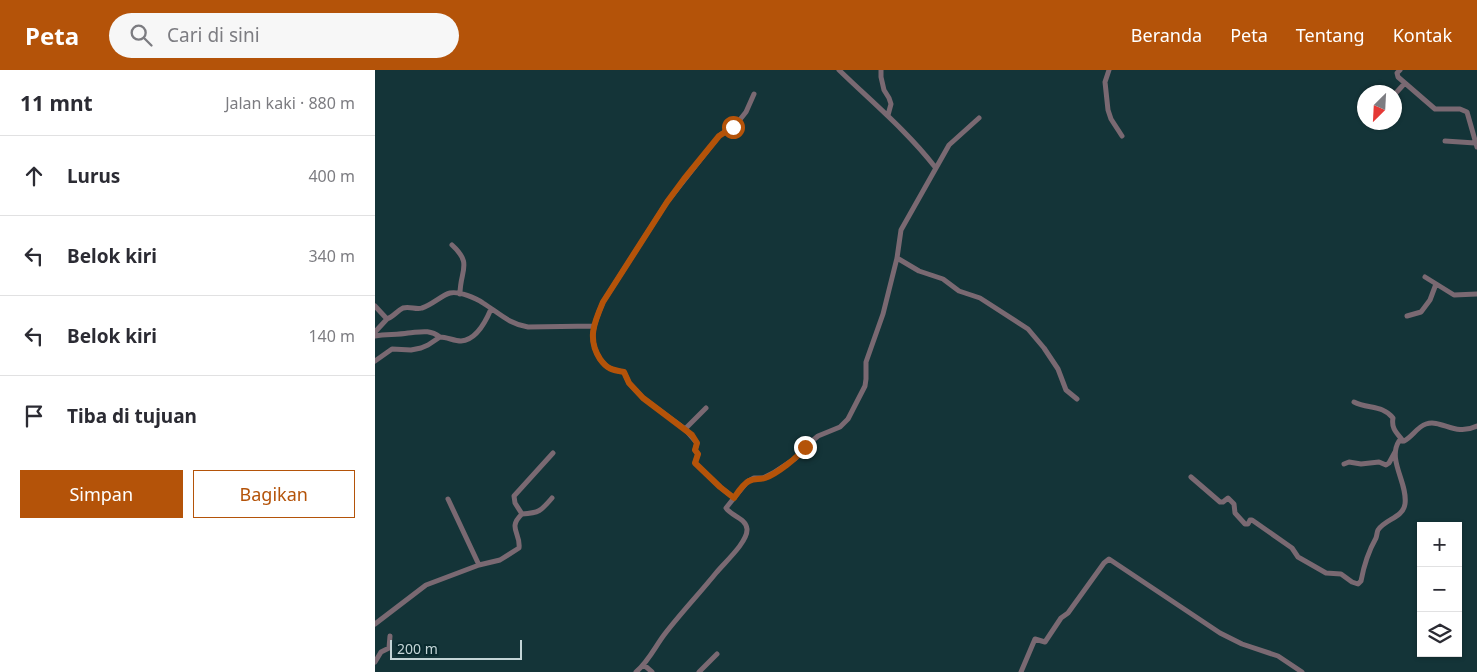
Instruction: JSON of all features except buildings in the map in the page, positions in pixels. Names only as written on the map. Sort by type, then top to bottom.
[{"type":"street","points":[[839,70],[918,145],[935,167]]},
{"type":"street","points":[[881,70],[883,90],[891,104],[888,115]]},
{"type":"street","points":[[1109,70],[1105,82],[1108,110],[1122,136]]},
{"type":"street","points":[[1397,71],[1397,76],[1435,109],[1460,109],[1467,112],[1476,145],[1445,141]]},
{"type":"street","points":[[1402,87],[1405,83]]},
{"type":"street","points":[[734,498],[695,463],[698,454],[695,450],[697,443],[685,429],[643,398],[629,383],[624,372],[606,367],[593,346],[595,326],[603,302],[667,202],[719,136],[738,122],[746,112],[755,94]]},
{"type":"street","points":[[637,672],[680,616],[741,543],[747,528],[739,518],[729,513],[726,508],[747,482],[773,473],[796,458],[818,436],[839,427],[848,419],[865,386],[866,362],[880,325],[897,258],[901,230],[949,144],[979,118]]},
{"type":"street","points":[[452,245],[460,252],[465,263],[461,278],[461,294]]},
{"type":"street","points":[[897,258],[919,271],[943,279],[959,291],[981,298],[1027,330],[1044,348],[1058,369],[1066,390],[1077,399]]},
{"type":"street","points":[[1425,277],[1454,295],[1477,294]]},
{"type":"street","points":[[1407,316],[1421,312],[1436,284]]},
{"type":"street","points":[[375,332],[387,319],[407,307],[423,308],[449,293],[461,294],[481,302],[507,321],[528,327],[595,326]]},
{"type":"street","points":[[375,306],[387,319]]},
{"type":"street","points":[[375,336],[423,330],[435,333],[440,337],[457,340],[469,339],[482,326],[491,308]]},
{"type":"street","points":[[375,361],[392,349],[411,350],[421,348],[440,337]]},
{"type":"street","points":[[1354,402],[1364,407],[1376,407],[1389,414],[1393,418],[1392,425],[1394,431],[1404,441]]},
{"type":"street","points":[[685,429],[706,408]]},
{"type":"street","points":[[1344,464],[1349,462],[1361,464],[1379,462],[1386,465],[1389,463],[1399,440],[1404,441],[1419,427],[1429,423],[1461,431],[1477,426]]},
{"type":"street","points":[[1191,477],[1220,502],[1228,498],[1234,504],[1235,514],[1245,524],[1252,520],[1292,548],[1298,557],[1326,573],[1341,574],[1357,584],[1361,581],[1366,556],[1378,530],[1403,512],[1405,506],[1395,451]]},
{"type":"street","points":[[522,514],[515,503],[514,496],[553,453]]},
{"type":"street","points":[[522,514],[541,510],[552,498]]},
{"type":"street","points":[[447,499],[479,565]]},
{"type":"street","points":[[375,624],[426,585],[479,565],[500,560],[519,548],[519,540],[514,526],[522,514]]},
{"type":"street","points":[[1021,672],[1035,639],[1045,642],[1061,618],[1109,559],[1226,636],[1278,656],[1302,672]]},
{"type":"street","points":[[375,662],[381,652],[389,648],[390,636]]},
{"type":"street","points":[[699,672],[717,654]]},
{"type":"street","points":[[644,665],[652,672]]},
{"type":"route","points":[[733,127],[719,136],[684,179],[667,202],[603,302],[596,320],[593,346],[606,367],[624,372],[629,383],[643,398],[692,435],[697,443],[695,450],[698,454],[695,463],[698,468],[734,498],[751,479],[760,479],[773,473],[796,458],[805,447]]}]
